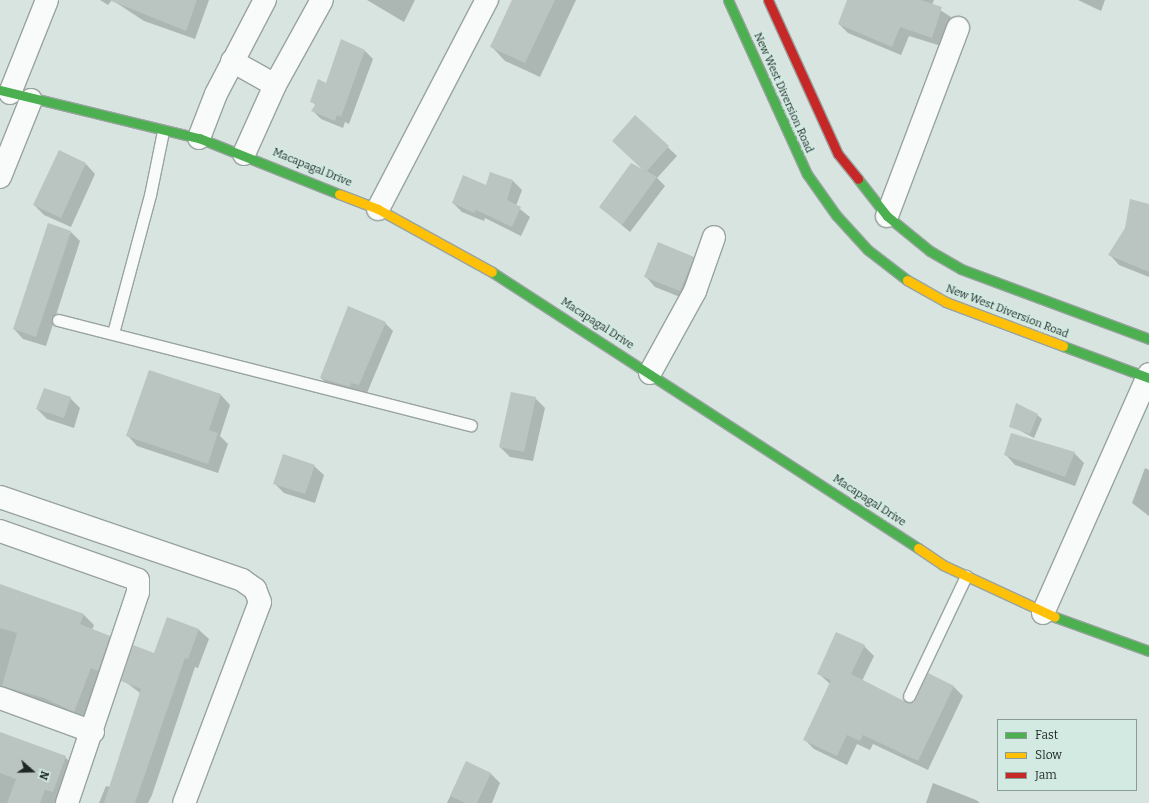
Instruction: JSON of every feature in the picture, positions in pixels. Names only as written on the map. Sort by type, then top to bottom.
[{"type":"main road","name":"New West Diversion Road","points":[[728,0],[807,174],[836,215],[868,250],[909,282],[946,302],[1149,376]]},
{"type":"main road","points":[[768,0],[838,154],[887,216],[930,251],[961,269],[1149,338]]},
{"type":"main road","name":"Macapagal Drive","points":[[5,91],[31,100],[199,138],[244,154],[378,209],[522,289],[943,564],[1043,613],[1149,651]]},
{"type":"street","points":[[5,91],[47,0]]},
{"type":"street","points":[[199,138],[232,61],[265,0]]},
{"type":"street","points":[[244,154],[275,85],[322,0]]},
{"type":"street","points":[[378,209],[486,0]]},
{"type":"street","points":[[887,216],[958,28]]},
{"type":"street","points":[[232,61],[275,85]]},
{"type":"street","points":[[0,177],[31,100]]},
{"type":"street","points":[[650,372],[695,291],[714,237]]},
{"type":"street","points":[[1043,613],[1149,376]]},
{"type":"street","points":[[0,497],[242,580],[255,589],[260,602],[184,803]]},
{"type":"street","points":[[0,531],[138,580],[138,592],[93,732],[67,803]]},
{"type":"street","points":[[0,698],[93,732]]},
{"type":"lane","points":[[113,333],[150,196],[163,131]]},
{"type":"lane","points":[[58,320],[471,425]]},
{"type":"lane","points":[[910,696],[966,576]]},
{"type":"building","points":[[109,0],[197,0],[186,31]]},
{"type":"building","points":[[512,0],[555,0],[525,63],[490,47]]},
{"type":"building","points":[[847,0],[921,0],[942,7],[932,38],[900,27],[892,47],[838,24]]},
{"type":"building","points":[[341,39],[365,50],[341,117],[337,115],[335,121],[311,111],[316,104],[310,102],[318,79],[326,83]]},
{"type":"building","points":[[635,115],[669,146],[647,171],[657,177],[622,225],[599,207],[631,163],[642,169],[612,141]]},
{"type":"building","points":[[59,150],[86,163],[61,218],[33,205]]},
{"type":"building","points":[[490,172],[513,180],[507,200],[521,207],[512,227],[476,210],[474,213],[452,203],[463,175],[486,185]]},
{"type":"building","points":[[1130,199],[1149,204],[1149,272],[1108,255],[1125,228]]},
{"type":"building","points":[[48,223],[71,231],[36,337],[13,329]]},
{"type":"building","points":[[658,242],[694,257],[680,291],[644,277]]},
{"type":"building","points":[[348,306],[386,322],[359,385],[351,383],[350,387],[320,378]]},
{"type":"building","points":[[149,370],[221,394],[209,430],[218,433],[208,464],[126,436]]},
{"type":"building","points":[[44,388],[71,397],[64,418],[36,409]]},
{"type":"building","points":[[511,392],[536,397],[524,452],[499,447]]},
{"type":"building","points":[[1016,403],[1038,414],[1030,434],[1009,427]]},
{"type":"building","points":[[1011,433],[1075,452],[1065,477],[1004,455]]},
{"type":"building","points":[[283,454],[315,465],[305,494],[273,484]]},
{"type":"building","points":[[0,584],[84,614],[80,624],[110,636],[98,671],[91,668],[74,712],[44,698],[2,686],[17,633],[0,628]]},
{"type":"building","points":[[167,617],[199,629],[188,659],[185,658],[135,803],[104,803],[141,689],[121,681],[133,645],[154,653]]},
{"type":"building","points":[[836,632],[865,645],[851,674],[906,702],[914,703],[928,673],[954,686],[918,761],[863,735],[860,741],[847,735],[837,756],[803,740],[831,680],[817,674]]},
{"type":"building","points":[[0,732],[66,756],[53,792],[45,790],[40,803],[7,803],[16,779],[0,773]]},
{"type":"building","points":[[466,761],[491,773],[477,803],[465,803],[450,796]]},
{"type":"traffic: fast","points":[[728,0],[807,174],[836,215],[868,250],[907,280]]},
{"type":"traffic: fast","points":[[0,90],[199,138],[339,194]]},
{"type":"traffic: fast","points":[[858,179],[887,216],[930,251],[961,269],[1149,339]]},
{"type":"traffic: fast","points":[[492,272],[918,548]]},
{"type":"traffic: fast","points":[[1063,346],[1149,378]]},
{"type":"traffic: fast","points":[[1055,617],[1149,651]]},
{"type":"traffic: slow","points":[[339,194],[378,209],[492,272]]},
{"type":"traffic: slow","points":[[907,280],[946,302],[1063,346]]},
{"type":"traffic: slow","points":[[918,548],[943,565],[1055,617]]},
{"type":"traffic: jam","points":[[768,0],[838,154],[858,179]]}]
